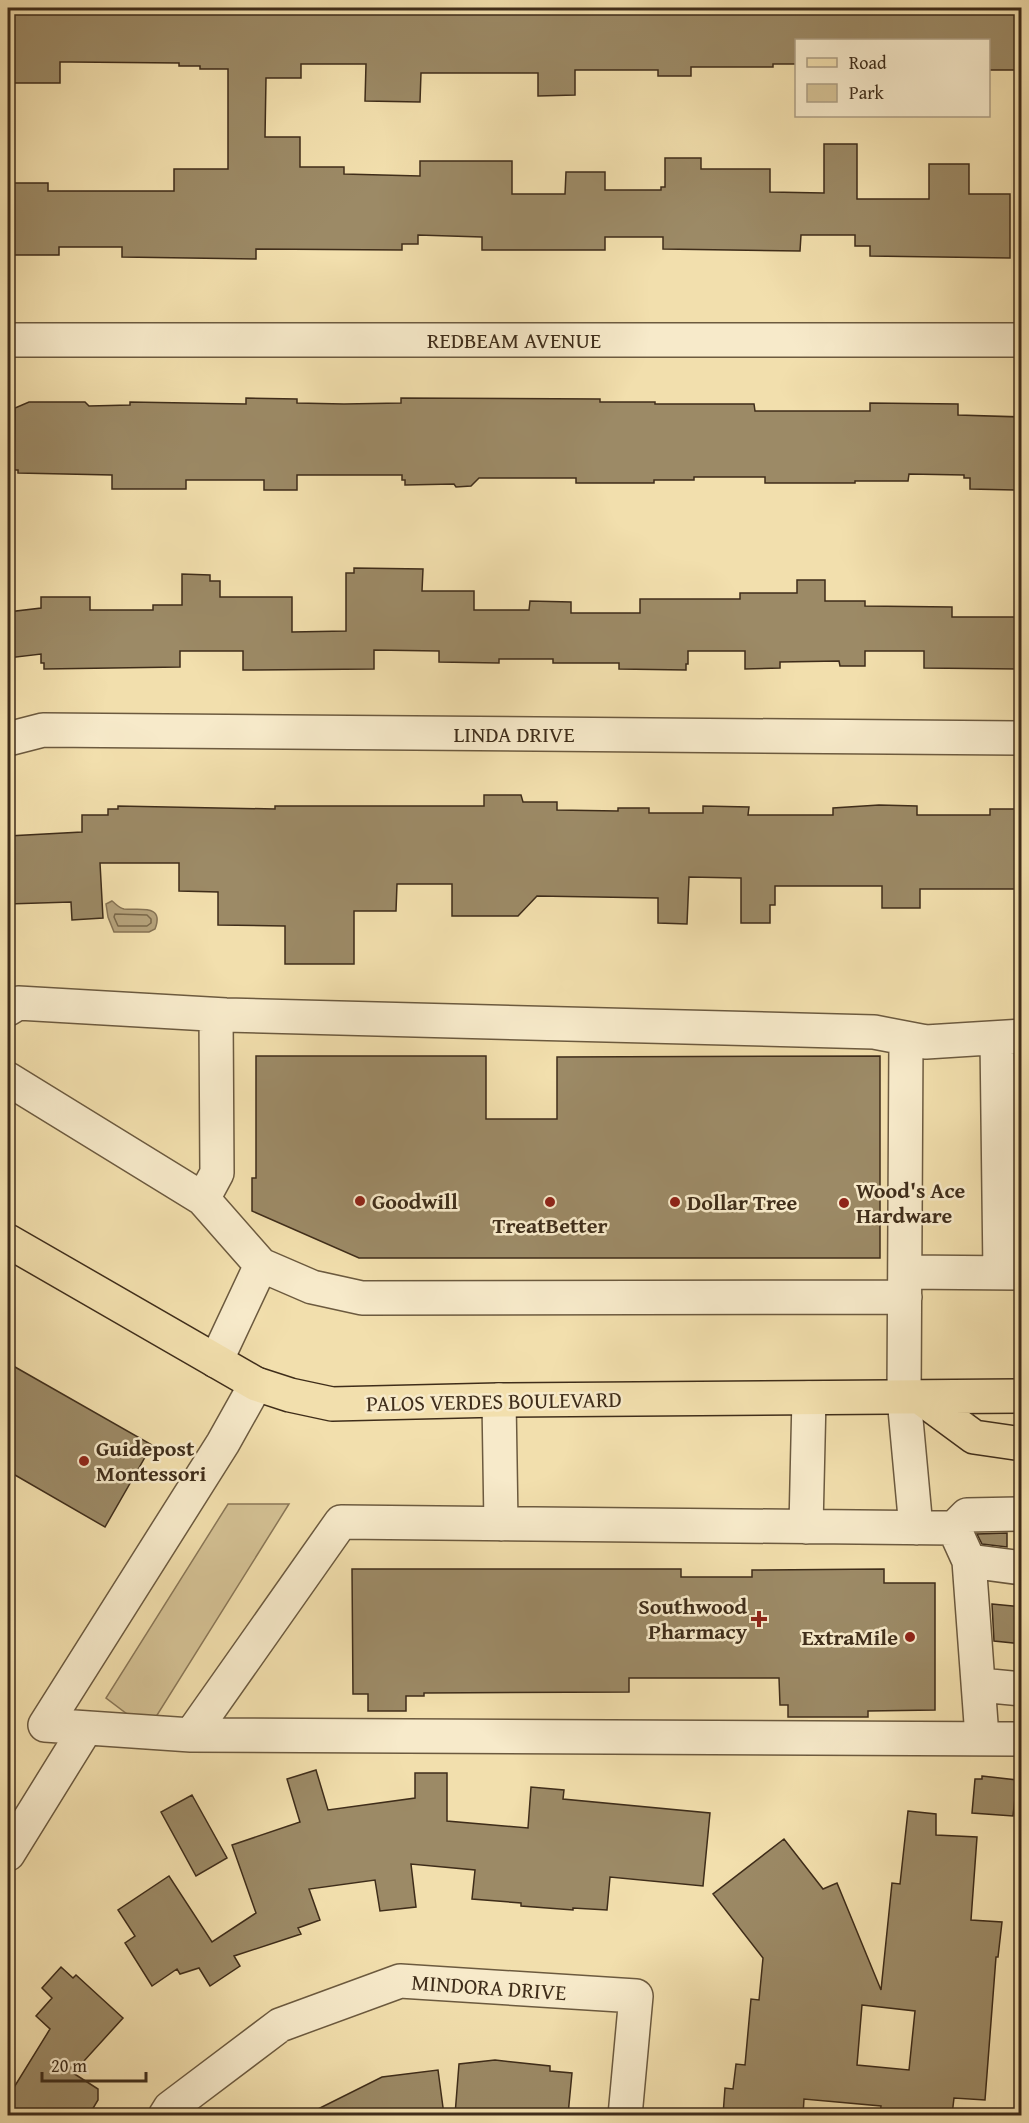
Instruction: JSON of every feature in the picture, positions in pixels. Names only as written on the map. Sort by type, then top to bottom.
[{"type":"main road","name":"PALOS VERDES BOULEVARD","points":[[8,1241],[256,1384],[290,1395],[332,1404],[499,1400],[1022,1396]]},
{"type":"main road","points":[[913,1398],[974,1437],[1022,1444]]},
{"type":"street","name":"REDBEAM AVENUE","points":[[8,340],[1022,340]]},
{"type":"street","name":"LINDA DRIVE","points":[[8,739],[43,730],[1022,738]]},
{"type":"street","points":[[8,1010],[18,1004],[216,1015],[874,1032],[926,1042],[1010,1037],[1011,1273],[905,1285],[362,1298],[312,1287],[261,1265],[202,1199],[8,1079]]},
{"type":"street","points":[[202,1199],[217,1173],[216,1015]]},
{"type":"street","points":[[906,1039],[905,1285],[913,1398],[916,1528]]},
{"type":"street","points":[[216,1361],[261,1265]]},
{"type":"street","points":[[256,1384],[223,1443],[45,1725],[191,1735],[1022,1738]]},
{"type":"street","points":[[806,1527],[809,1398]]},
{"type":"street","points":[[499,1400],[501,1524]]},
{"type":"street","points":[[191,1735],[341,1522],[954,1528],[967,1515],[1022,1514]]},
{"type":"street","points":[[954,1528],[969,1561],[980,1685],[982,1737]]},
{"type":"street","points":[[969,1561],[1022,1568]]},
{"type":"street","points":[[980,1685],[1022,1689]]},
{"type":"street","points":[[8,1854],[86,1728]]},
{"type":"street","name":"MINDORA DRIVE","points":[[165,2115],[170,2108],[280,2025],[400,1981],[636,1996],[626,2115]]},
{"type":"green space","points":[[228,1504],[289,1504],[154,1720],[135,1720],[106,1698]]},
{"type":"water","points":[[112,901],[124,909],[143,909],[153,912],[157,921],[155,929],[149,932],[114,932],[106,904]]},
{"type":"building","points":[[8,8],[222,8],[222,14],[277,14],[277,8],[827,8],[832,9],[832,14],[913,14],[913,11],[1022,8],[1022,70],[990,70],[990,39],[795,39],[795,64],[773,64],[773,67],[691,67],[691,76],[658,76],[658,70],[575,70],[575,95],[538,96],[538,73],[421,73],[420,102],[365,101],[366,64],[301,64],[301,78],[266,78],[265,137],[300,137],[300,167],[344,167],[344,174],[420,176],[420,161],[512,161],[512,194],[565,194],[566,172],[605,172],[605,190],[661,190],[661,187],[665,187],[665,158],[701,158],[701,169],[770,169],[770,192],[824,193],[824,144],[857,144],[857,199],[929,199],[929,164],[969,164],[969,194],[1010,194],[1010,258],[870,256],[870,246],[855,246],[855,235],[801,235],[800,251],[663,249],[663,237],[605,237],[605,250],[482,250],[482,237],[418,235],[418,244],[402,244],[402,250],[256,249],[256,259],[122,257],[122,247],[59,247],[59,255],[8,255],[8,183],[48,183],[48,191],[174,191],[174,169],[228,169],[228,69],[200,69],[200,66],[179,66],[179,63],[60,62],[60,83],[8,83]]},
{"type":"building","points":[[246,398],[297,399],[297,403],[344,404],[401,403],[401,398],[600,399],[600,402],[655,402],[655,404],[754,404],[755,411],[870,411],[870,403],[958,404],[958,415],[1022,417],[1022,481],[1016,481],[1015,490],[970,489],[970,478],[964,478],[964,475],[909,474],[908,481],[855,481],[855,483],[765,483],[765,477],[694,477],[694,480],[654,480],[654,483],[576,483],[576,478],[479,478],[471,486],[456,487],[454,484],[405,485],[402,475],[297,475],[297,490],[264,490],[264,480],[186,480],[186,489],[112,489],[112,475],[18,473],[18,470],[14,470],[15,408],[29,402],[85,402],[89,406],[130,405],[130,402],[246,404]]},
{"type":"building","points":[[354,568],[423,569],[422,591],[474,591],[474,610],[529,610],[530,601],[571,602],[571,613],[640,613],[640,599],[740,599],[740,593],[797,593],[797,580],[825,580],[825,601],[865,601],[865,606],[952,607],[952,617],[1022,617],[1022,669],[924,668],[924,651],[865,651],[865,666],[840,666],[839,661],[780,662],[780,668],[745,669],[745,651],[688,651],[686,670],[619,669],[619,663],[553,663],[553,659],[499,659],[499,663],[439,662],[439,651],[374,650],[374,669],[243,670],[243,651],[180,651],[180,667],[44,669],[41,654],[8,658],[8,612],[41,608],[41,597],[90,597],[90,610],[153,610],[153,605],[182,605],[182,574],[210,575],[210,581],[220,581],[220,597],[292,597],[292,632],[346,631],[346,573],[354,573]]},
{"type":"building","points":[[484,795],[521,795],[523,802],[557,802],[557,810],[618,811],[618,808],[649,808],[649,813],[703,813],[703,806],[749,807],[748,815],[833,815],[833,808],[879,805],[917,806],[917,815],[990,815],[990,809],[1020,809],[1022,889],[920,889],[920,908],[882,908],[882,886],[775,886],[775,905],[770,905],[770,923],[741,923],[741,878],[689,877],[687,924],[658,923],[658,898],[537,896],[518,916],[452,916],[452,884],[397,884],[396,911],[354,911],[354,964],[285,964],[285,926],[218,925],[218,892],[179,891],[179,863],[100,863],[103,918],[72,920],[71,902],[8,904],[8,836],[82,832],[82,815],[108,815],[108,809],[118,809],[118,806],[275,809],[275,806],[484,806]]},
{"type":"building","points":[[256,1056],[486,1056],[486,1119],[557,1119],[557,1057],[880,1056],[880,1258],[359,1258],[252,1211],[252,1178],[256,1178]]},
{"type":"building","points":[[8,1363],[152,1445],[105,1527],[8,1471]]},
{"type":"building","points":[[1007,1533],[1007,1547],[982,1544],[977,1534]]},
{"type":"building","points":[[352,1569],[681,1569],[681,1577],[752,1577],[752,1570],[884,1569],[884,1583],[935,1583],[935,1710],[868,1711],[868,1717],[788,1717],[788,1705],[780,1705],[779,1678],[629,1678],[629,1692],[424,1693],[424,1696],[406,1696],[406,1711],[368,1711],[368,1694],[353,1694]]},
{"type":"building","points":[[992,1604],[1022,1607],[1022,1644],[994,1641]]},
{"type":"building","points":[[316,1770],[328,1810],[415,1798],[415,1773],[447,1773],[447,1821],[528,1828],[531,1787],[564,1790],[563,1799],[710,1813],[703,1886],[610,1877],[607,1910],[573,1908],[573,1910],[472,1899],[475,1870],[411,1864],[416,1907],[380,1911],[375,1880],[309,1889],[320,1920],[298,1928],[301,1934],[234,1956],[240,1966],[210,1986],[199,1968],[180,1974],[177,1969],[152,1986],[125,1943],[135,1936],[118,1910],[169,1876],[212,1942],[256,1913],[232,1845],[300,1822],[287,1779]]},
{"type":"building","points":[[982,1776],[1017,1780],[1013,1816],[972,1813],[975,1779],[982,1779]]},
{"type":"building","points":[[192,1795],[227,1858],[196,1876],[161,1812]]},
{"type":"building","points":[[908,1811],[936,1814],[936,1835],[977,1837],[971,1920],[1002,1922],[998,1957],[996,1957],[985,2100],[954,2098],[952,2115],[880,2115],[881,2106],[804,2099],[803,2115],[723,2115],[725,2088],[733,2089],[736,2064],[745,2065],[751,1999],[759,2000],[763,1958],[713,1894],[784,1839],[823,1889],[837,1883],[881,1990],[892,1883],[900,1884]],"holes":[[[862,2005],[915,2011],[909,2070],[857,2065]]]},
{"type":"building","points":[[61,1967],[73,1978],[76,1975],[123,2018],[73,2073],[98,2089],[98,2100],[89,2115],[8,2115],[8,2097],[50,2029],[36,2016],[52,1998],[42,1988]]},
{"type":"building","points":[[495,2060],[550,2066],[550,2071],[572,2073],[568,2115],[455,2115],[459,2064]]},
{"type":"building","points":[[438,2070],[444,2115],[306,2115],[382,2077]]},
{"type":"place","name":"Goodwill","points":[[360,1201]]},
{"type":"place","name":"TreatBetter","points":[[550,1202]]},
{"type":"place","name":"Dollar Tree","points":[[675,1202]]},
{"type":"place","name":"Wood's Ace Hardware","points":[[844,1203]]},
{"type":"place","name":"Guidepost Montessori","points":[[84,1461]]},
{"type":"place","name":"Southwood Pharmacy","points":[[759,1619]]},
{"type":"place","name":"ExtraMile","points":[[910,1637]]}]
